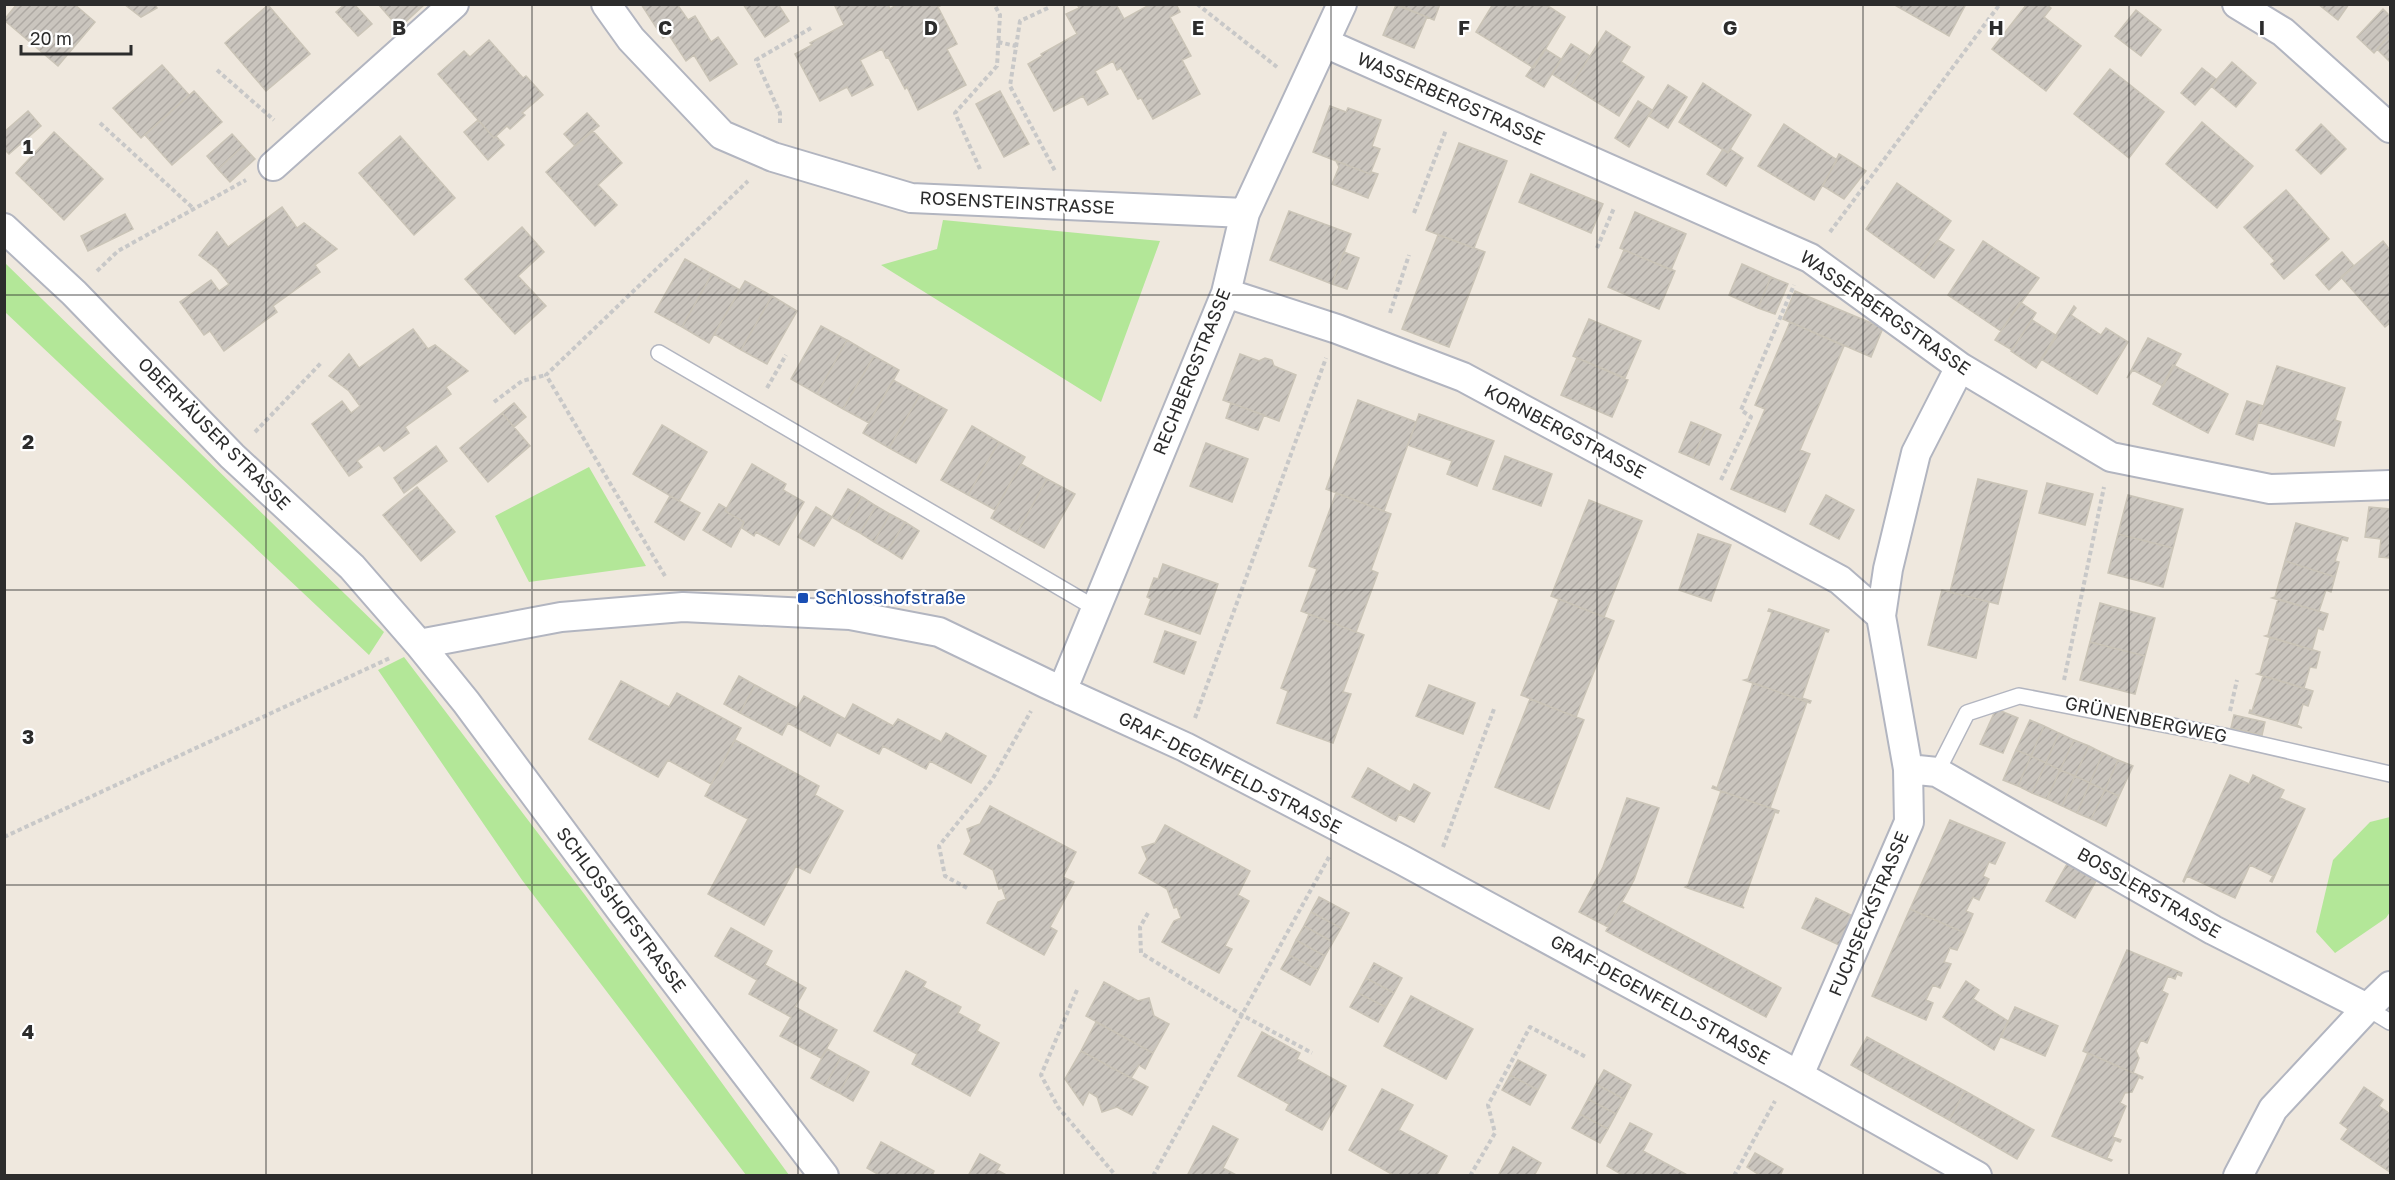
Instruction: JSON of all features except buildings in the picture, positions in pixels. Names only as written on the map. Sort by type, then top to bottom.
[{"type":"street","points":[[273,166],[454,4]]},
{"type":"street","name":"ROSENSTEINSTRASSE","points":[[606,4],[631,39],[722,135],[782,160],[911,198],[1245,213]]},
{"type":"street","name":"RECHBERGSTRASSE","points":[[1054,688],[1095,608],[1226,293],[1245,213],[1342,4]]},
{"type":"street","points":[[2237,4],[2283,32],[2391,128]]},
{"type":"street","name":"WASSERBERGSTRASSE","points":[[1325,43],[1810,258],[1960,367],[2111,457],[2270,489],[2391,485]]},
{"type":"street","name":"OBERHÄUSER STRASSE","points":[[4,228],[74,293],[232,456],[352,567],[420,644]]},
{"type":"street","name":"KORNBERGSTRASSE","points":[[1226,293],[1337,329],[1463,377],[1840,580],[1881,616]]},
{"type":"street","name":"FUCHSECKSTRASSE","points":[[1795,1073],[1909,822],[1908,769],[1881,616],[1888,568],[1916,453],[1960,367]]},
{"type":"street","name":"GRAF-DEGENFELD-STRASSE","points":[[420,644],[561,617],[683,608],[850,615],[939,632],[1054,688],[1185,747],[1433,876],[1795,1073],[1977,1176]]},
{"type":"street","name":"SCHLOSSHOFSTRASSE","points":[[420,644],[824,1176]]},
{"type":"street","name":"BOSSLERSTRASSE","points":[[1908,769],[1937,772],[2213,930],[2379,1015]]},
{"type":"street","points":[[2238,1176],[2273,1109],[2379,1015],[2391,986]]},
{"type":"lane","points":[[658,353],[1095,608]]},
{"type":"lane","name":"GRÜNENBERGWEG","points":[[1937,772],[1967,713],[2019,696],[2059,702],[2391,774]]},
{"type":"path","points":[[994,4],[1000,15],[997,66],[955,113],[996,202]]},
{"type":"path","points":[[1197,4],[1304,87]]},
{"type":"path","points":[[1708,509],[1751,417],[1741,410],[1798,274],[2000,4]]},
{"type":"path","points":[[1048,8],[1020,21],[1010,86],[1074,206]]},
{"type":"path","points":[[782,160],[780,113],[756,60],[811,28]]},
{"type":"path","points":[[998,42],[1016,46]]},
{"type":"path","points":[[217,70],[299,143]]},
{"type":"path","points":[[1414,213],[1456,101]]},
{"type":"path","points":[[100,123],[194,209]]},
{"type":"path","points":[[74,293],[118,251],[273,166]]},
{"type":"path","points":[[1597,248],[1627,177]]},
{"type":"path","points":[[1380,345],[1409,255]]},
{"type":"path","points":[[1185,747],[1337,329]]},
{"type":"path","points":[[755,409],[786,354]]},
{"type":"path","points":[[232,456],[322,362]]},
{"type":"path","points":[[495,402],[522,381],[546,375]]},
{"type":"path","points":[[2059,702],[2111,457]]},
{"type":"path","points":[[4,837],[420,644]]},
{"type":"path","points":[[967,888],[945,876],[939,846],[992,780],[1054,688]]},
{"type":"path","points":[[1433,876],[1494,710]]},
{"type":"path","points":[[1153,1176],[1344,830]]},
{"type":"path","points":[[1148,913],[1140,927],[1142,953],[1242,1015],[1312,1053]]},
{"type":"path","points":[[1077,990],[1041,1075],[1058,1107],[1116,1176]]},
{"type":"path","points":[[1470,1176],[1495,1133],[1488,1105],[1530,1028],[1586,1057]]},
{"type":"path","points":[[1734,1176],[1795,1073]]},
{"type":"green space","points":[[943,220],[1160,241],[1101,402],[881,265],[937,249]]},
{"type":"green space","points":[[5,263],[384,632],[369,655],[5,312]]},
{"type":"green space","points":[[589,467],[646,566],[529,582],[495,516]]},
{"type":"green space","points":[[404,657],[585,895],[789,1175],[746,1175],[522,880],[378,670]]},
{"type":"green space","points":[[2390,817],[2390,912],[2386,918],[2335,953],[2316,932],[2333,860],[2370,822]]},
{"type":"place","name":"Schlosshofstraße","points":[[803,598]]}]
